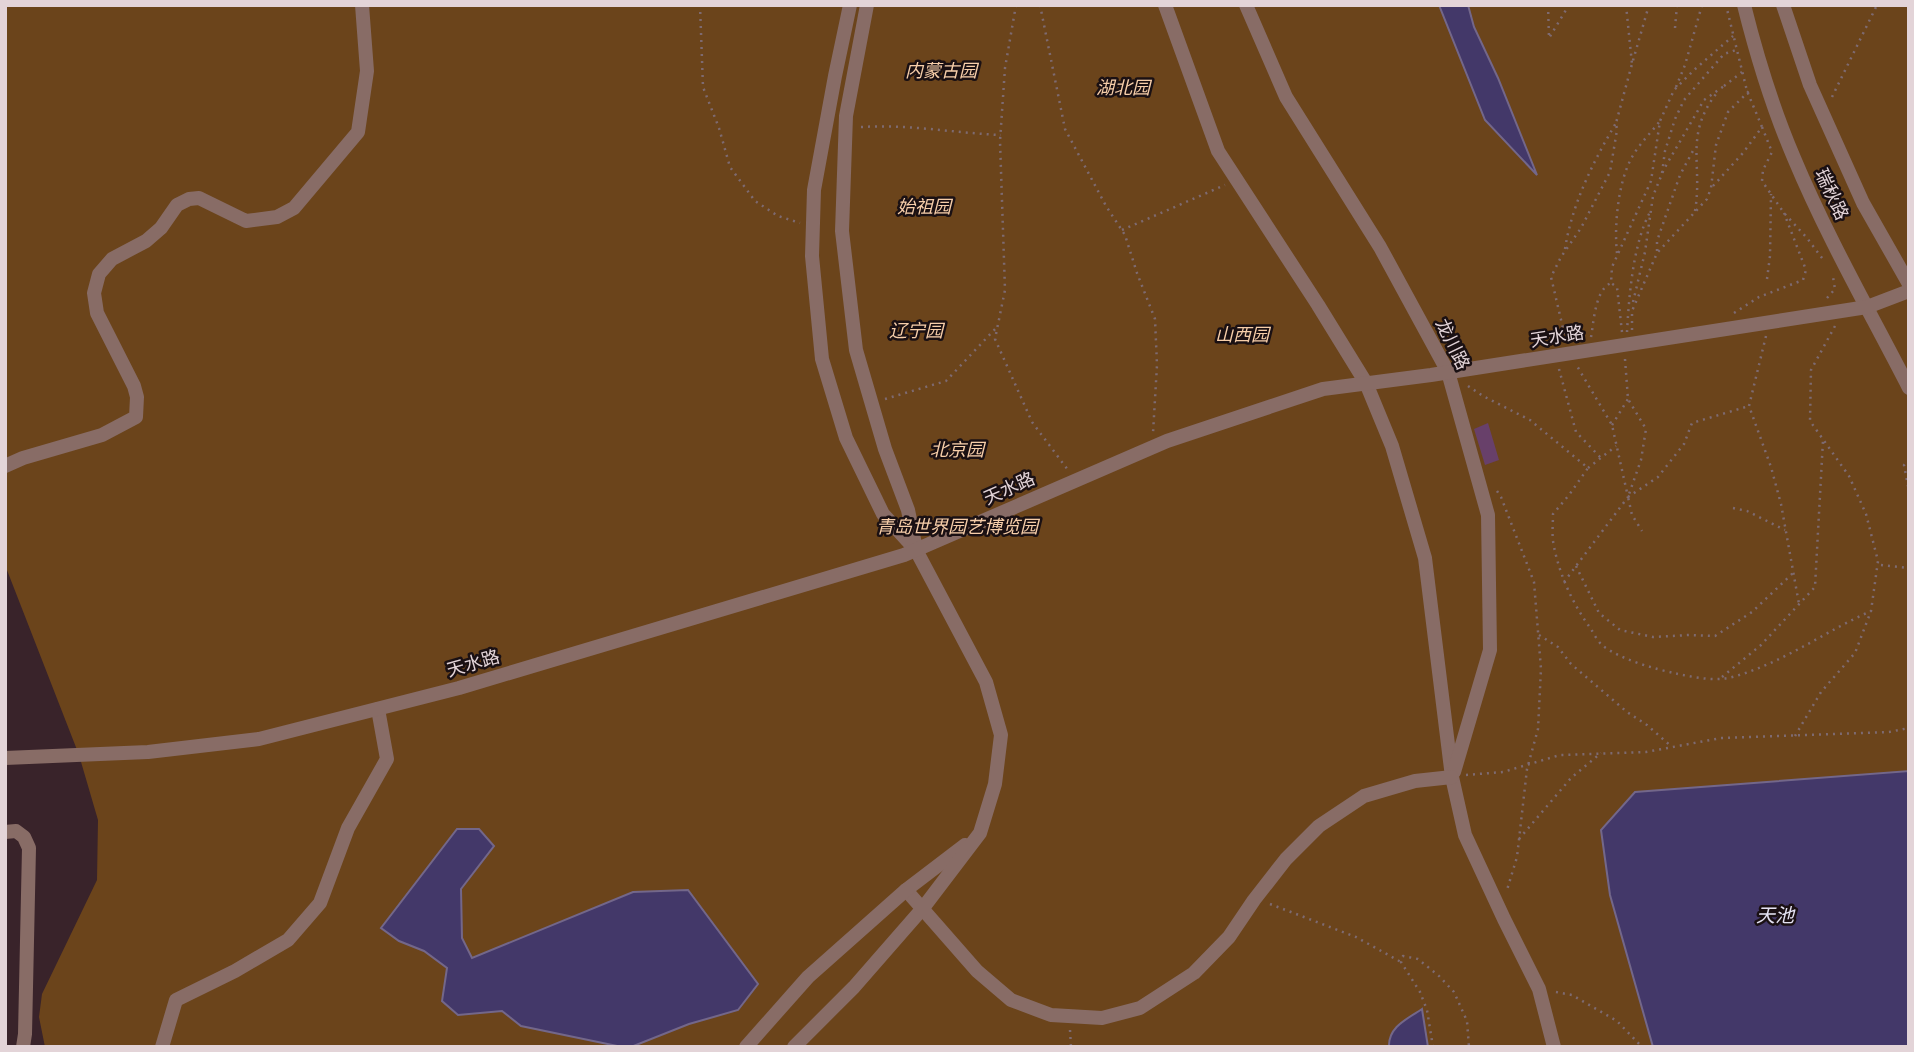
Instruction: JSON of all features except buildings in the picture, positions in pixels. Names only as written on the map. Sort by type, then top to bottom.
[{"type":"street","points":[[5,466],[23,458],[102,435],[136,417],[137,397],[134,386],[97,313],[94,293],[99,274],[112,259],[146,241],[161,228],[177,205],[189,199],[199,198],[246,220],[277,217],[294,208],[358,132],[368,71],[362,5]]},
{"type":"street","points":[[794,1047],[854,987],[923,908],[980,833],[995,784],[1001,735],[986,682],[916,550],[883,514],[846,438],[822,359],[811,256],[814,190],[850,5]]},
{"type":"street","points":[[867,5],[846,116],[842,231],[856,350],[885,449],[908,510],[916,550]]},
{"type":"street","points":[[1165,5],[1218,151],[1366,383],[1392,446],[1425,558],[1452,777],[1465,835],[1539,989],[1554,1047]]},
{"type":"street","name":"龙川路","points":[[1246,5],[1286,97],[1380,247],[1448,372],[1488,515],[1490,650],[1452,777]]},
{"type":"street","name":"瑞秋路","points":[[1744,5],[1756,51],[1793,157],[1840,258],[1909,388]]},
{"type":"street","name":"瑞秋路","points":[[1783,5],[1810,85],[1863,203],[1909,284]]},
{"type":"street","name":"天水路","points":[[5,758],[148,752],[259,739],[472,684],[891,559],[1153,447],[1322,388],[1448,372],[1843,311],[1867,307],[1909,291]]},
{"type":"street","points":[[162,1047],[176,1000],[235,971],[288,940],[320,903],[348,828],[387,759],[378,709]]},
{"type":"street","points":[[906,890],[977,971],[1011,1000],[1051,1015],[1102,1018],[1140,1008],[1194,973],[1229,937],[1286,859],[1319,826],[1364,796],[1415,781],[1452,777]]},
{"type":"street","points":[[5,832],[16,831],[24,837],[29,848],[23,1047]]},
{"type":"street","points":[[746,1047],[808,976],[906,890],[980,833]]},
{"type":"path","points":[[700,5],[703,87],[730,167],[755,201],[778,216],[813,228]]},
{"type":"path","points":[[1016,5],[1005,68],[1001,135],[1004,290],[995,339],[1032,422],[1076,480]]},
{"type":"path","points":[[1040,5],[1065,129],[1106,206],[1122,230],[1155,319],[1157,365],[1153,447]]},
{"type":"path","points":[[1548,5],[1549,38],[1569,5]]},
{"type":"path","points":[[1626,5],[1632,64]]},
{"type":"path","points":[[1565,251],[1576,202],[1602,146],[1616,123],[1649,5]]},
{"type":"path","points":[[1675,28],[1676,5]]},
{"type":"path","points":[[1618,255],[1616,241],[1622,182],[1630,161],[1660,121],[1685,65],[1702,5]]},
{"type":"path","points":[[1726,5],[1747,91],[1772,152],[1763,170],[1762,181],[1784,213],[1829,267]]},
{"type":"path","points":[[1824,116],[1877,5]]},
{"type":"path","points":[[1674,90],[1733,36]]},
{"type":"path","points":[[1661,177],[1665,151],[1684,100],[1724,54],[1736,50]]},
{"type":"path","points":[[1630,312],[1645,252],[1653,196],[1661,177],[1704,100],[1742,72]]},
{"type":"path","points":[[1630,312],[1657,253],[1707,200],[1712,188],[1716,145],[1728,112],[1747,91],[1765,77]]},
{"type":"path","points":[[1694,214],[1698,195],[1695,147],[1699,125],[1714,96],[1724,86]]},
{"type":"path","points":[[1611,283],[1612,267],[1651,181],[1660,121]]},
{"type":"path","points":[[1601,458],[1576,432],[1551,276],[1581,228],[1610,172],[1616,123]]},
{"type":"path","points":[[846,127],[892,125],[1001,135]]},
{"type":"path","points":[[1712,188],[1762,127]]},
{"type":"path","points":[[1657,253],[1657,241],[1680,175],[1695,147]]},
{"type":"path","points":[[1122,230],[1237,180]]},
{"type":"path","points":[[1767,279],[1770,256],[1770,194]]},
{"type":"path","points":[[1564,582],[1628,497],[1641,460],[1646,429],[1628,399],[1629,293],[1642,231],[1652,209]]},
{"type":"path","points":[[1741,313],[1729,316],[1759,297],[1803,280],[1806,271],[1784,213]]},
{"type":"path","points":[[1820,300],[1829,297],[1835,289],[1833,274]]},
{"type":"path","points":[[1611,283],[1616,287],[1627,344]]},
{"type":"path","points":[[1588,350],[1602,292],[1606,285],[1611,283]]},
{"type":"path","points":[[1795,736],[1821,692],[1855,653],[1871,611],[1878,561],[1866,514],[1849,476],[1810,421],[1811,370],[1843,311]]},
{"type":"path","points":[[1769,323],[1749,406],[1781,504],[1799,604]]},
{"type":"path","points":[[871,403],[946,382],[998,326]]},
{"type":"path","points":[[1562,354],[1612,425],[1632,514],[1642,531]]},
{"type":"path","points":[[1448,372],[1483,396],[1530,420],[1588,468]]},
{"type":"path","points":[[1612,425],[1628,399]]},
{"type":"path","points":[[1628,497],[1658,477],[1684,444],[1692,423],[1749,406]]},
{"type":"path","points":[[1721,678],[1761,645],[1815,587],[1824,440]]},
{"type":"path","points":[[1617,446],[1588,468],[1553,514],[1553,541],[1564,582],[1582,617],[1602,645],[1632,661],[1666,672],[1709,680],[1735,677],[1776,660],[1871,611]]},
{"type":"path","points":[[1909,459],[1904,465],[1909,491]]},
{"type":"path","points":[[1479,484],[1493,486],[1501,497],[1534,582],[1541,669],[1538,729],[1527,769],[1517,858],[1501,912]]},
{"type":"path","points":[[1733,508],[1747,511],[1785,530]]},
{"type":"path","points":[[1881,565],[1909,568]]},
{"type":"path","points":[[1576,566],[1600,613],[1620,630],[1653,637],[1715,636],[1752,611],[1793,573]]},
{"type":"path","points":[[1538,634],[1558,647],[1571,664],[1672,747]]},
{"type":"path","points":[[1452,777],[1503,772],[1560,755],[1646,752],[1721,738],[1909,729]]},
{"type":"path","points":[[1519,839],[1571,778],[1601,753]]},
{"type":"path","points":[[1262,901],[1356,937],[1401,962],[1420,992],[1427,1010],[1433,1047]]},
{"type":"path","points":[[1401,962],[1403,956],[1418,959],[1454,992],[1467,1021],[1469,1047]]},
{"type":"path","points":[[1539,989],[1572,995],[1617,1021],[1642,1047]]},
{"type":"green space","name":"青岛世界园艺博览园","points":[[5,5],[1909,5],[1909,1047],[45,1047],[39,1017],[42,994],[97,880],[98,820],[79,755],[5,565]]},
{"type":"water","points":[[1439,5],[1468,5],[1474,27],[1498,78],[1537,175],[1485,120]]},
{"type":"water","name":"天池","points":[[1909,771],[1909,1047],[1653,1047],[1610,895],[1601,830],[1635,792]]},
{"type":"water","points":[[457,829],[479,829],[494,846],[461,889],[462,938],[472,958],[633,892],[688,890],[758,984],[738,1010],[689,1024],[631,1047],[521,1026],[502,1011],[458,1015],[442,1001],[447,968],[424,951],[399,941],[381,928]]},
{"type":"water","points":[[1422,1009],[1428,1047],[1389,1047],[1395,1029]]},
{"type":"park label","name":"内蒙古园","points":[[941,70]]},
{"type":"park label","name":"湖北园","points":[[1123,87]]},
{"type":"park label","name":"始祖园","points":[[924,206]]},
{"type":"park label","name":"辽宁园","points":[[916,330]]},
{"type":"park label","name":"山西园","points":[[1242,334]]},
{"type":"park label","name":"北京园","points":[[957,449]]}]
